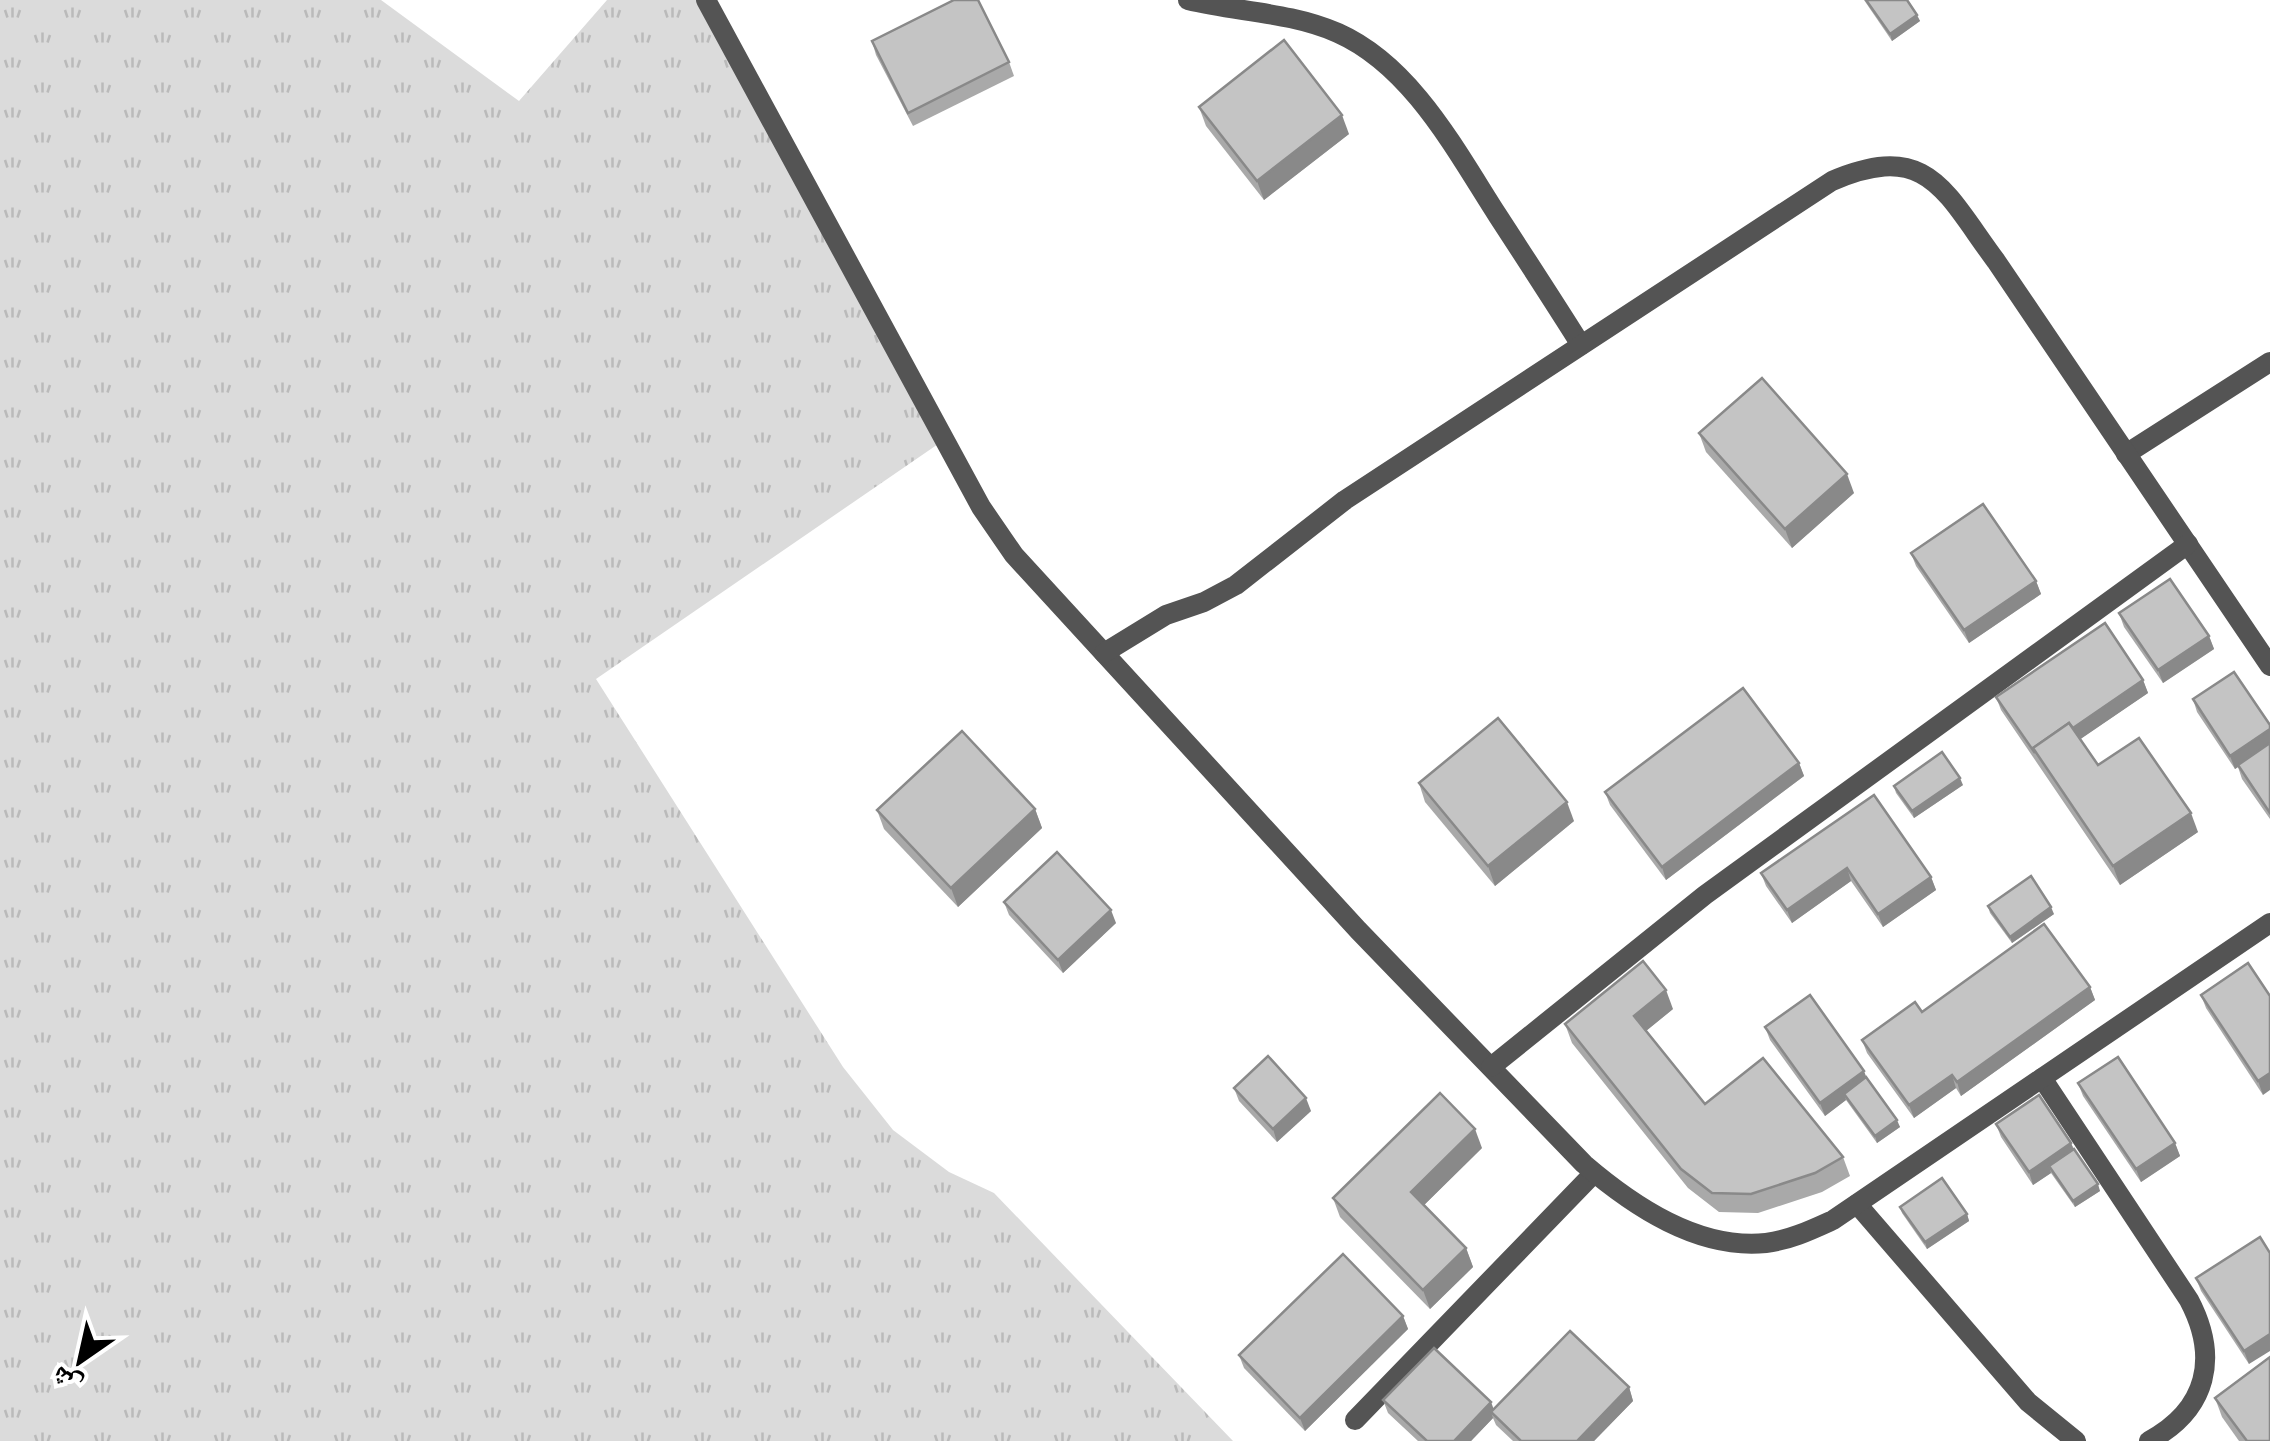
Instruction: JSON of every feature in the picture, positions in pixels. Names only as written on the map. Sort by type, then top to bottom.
[{"type":"street","points":[[706,0],[981,507],[1014,555],[1358,930],[1491,1068],[1594,1173],[1650,1212],[1690,1232],[1726,1241],[1764,1243],[1800,1236],[1857,1204],[2270,923]]},
{"type":"street","points":[[1188,0],[1312,24],[1341,34],[1373,54],[1406,85],[1448,138],[1581,345]]},
{"type":"street","points":[[1104,653],[1166,616],[1204,602],[1236,584],[1276,557],[1345,500],[1832,182],[1872,166],[1892,164],[1910,167],[1950,199],[2270,666]]},
{"type":"street","points":[[2126,454],[2270,362]]},
{"type":"street","points":[[1491,1068],[1705,896],[2188,544]]},
{"type":"street","points":[[2042,1078],[2190,1300],[2206,1339],[2206,1372],[2194,1399],[2170,1427],[2149,1441]]},
{"type":"street","points":[[1355,1420],[1594,1173]]},
{"type":"street","points":[[1857,1204],[2028,1402],[2076,1441]]},
{"type":"green space","points":[[0,0],[381,0],[519,101],[607,0],[706,0],[944,440],[596,679],[843,1067],[893,1130],[949,1172],[994,1193],[1233,1441],[0,1441]]},
{"type":"building","points":[[954,0],[978,0],[1009,62],[908,113],[872,41]]},
{"type":"building","points":[[1866,0],[1907,0],[1917,15],[1890,34]]},
{"type":"building","points":[[1284,40],[1342,115],[1257,181],[1199,107]]},
{"type":"building","points":[[1762,378],[1847,474],[1785,529],[1699,433]]},
{"type":"building","points":[[1983,504],[2036,581],[1964,630],[1911,553]]},
{"type":"building","points":[[2170,579],[2209,636],[2158,670],[2119,613]]},
{"type":"building","points":[[2105,623],[2143,680],[2073,728],[2069,723],[2033,748],[2035,753],[1996,697]]},
{"type":"building","points":[[2234,672],[2270,729],[2230,756],[2193,699]]},
{"type":"building","points":[[1743,688],[1799,763],[1662,867],[1605,792]]},
{"type":"building","points":[[1498,718],[1567,802],[1488,866],[1419,783]]},
{"type":"building","points":[[2069,723],[2098,765],[2139,738],[2191,813],[2113,866],[2033,748]]},
{"type":"building","points":[[962,731],[1035,809],[951,888],[877,810]]},
{"type":"building","points":[[2270,743],[2270,813],[2238,765]]},
{"type":"building","points":[[1942,752],[1960,778],[1912,811],[1894,786]]},
{"type":"building","points":[[1874,795],[1931,877],[1878,914],[1847,868],[1787,910],[1761,873]]},
{"type":"building","points":[[1057,852],[1111,910],[1058,960],[1004,902]]},
{"type":"building","points":[[2031,876],[2051,907],[2010,937],[1988,906]]},
{"type":"building","points":[[2044,924],[2090,987],[1957,1082],[1952,1075],[1909,1105],[1862,1040],[1915,1002],[1922,1012]]},
{"type":"building","points":[[1643,961],[1666,990],[1634,1016],[1705,1104],[1763,1058],[1843,1157],[1815,1173],[1751,1194],[1712,1193],[1681,1169],[1565,1024]]},
{"type":"building","points":[[2248,963],[2270,996],[2270,1073],[2258,1081],[2201,995]]},
{"type":"building","points":[[1810,995],[1864,1071],[1820,1103],[1765,1027]]},
{"type":"building","points":[[1268,1056],[1306,1098],[1273,1129],[1234,1088]]},
{"type":"building","points":[[2118,1057],[2175,1143],[2136,1169],[2078,1083]]},
{"type":"building","points":[[1866,1077],[1897,1120],[1875,1136],[1844,1094]]},
{"type":"building","points":[[1440,1093],[1475,1129],[1411,1192],[1466,1248],[1423,1290],[1333,1198]]},
{"type":"building","points":[[2039,1095],[2071,1143],[2029,1172],[1996,1124]]},
{"type":"building","points":[[2074,1149],[2098,1184],[2073,1201],[2049,1166]]},
{"type":"building","points":[[1942,1178],[1967,1214],[1925,1242],[1900,1207]]},
{"type":"building","points":[[2260,1237],[2270,1253],[2270,1334],[2244,1351],[2196,1278]]},
{"type":"building","points":[[1343,1254],[1403,1316],[1300,1418],[1239,1355]]},
{"type":"building","points":[[1570,1331],[1629,1387],[1577,1441],[1521,1441],[1491,1412]]},
{"type":"building","points":[[1434,1348],[1491,1402],[1454,1441],[1427,1441],[1383,1400]]},
{"type":"building","points":[[2270,1357],[2270,1441],[2247,1441],[2215,1398]]}]
